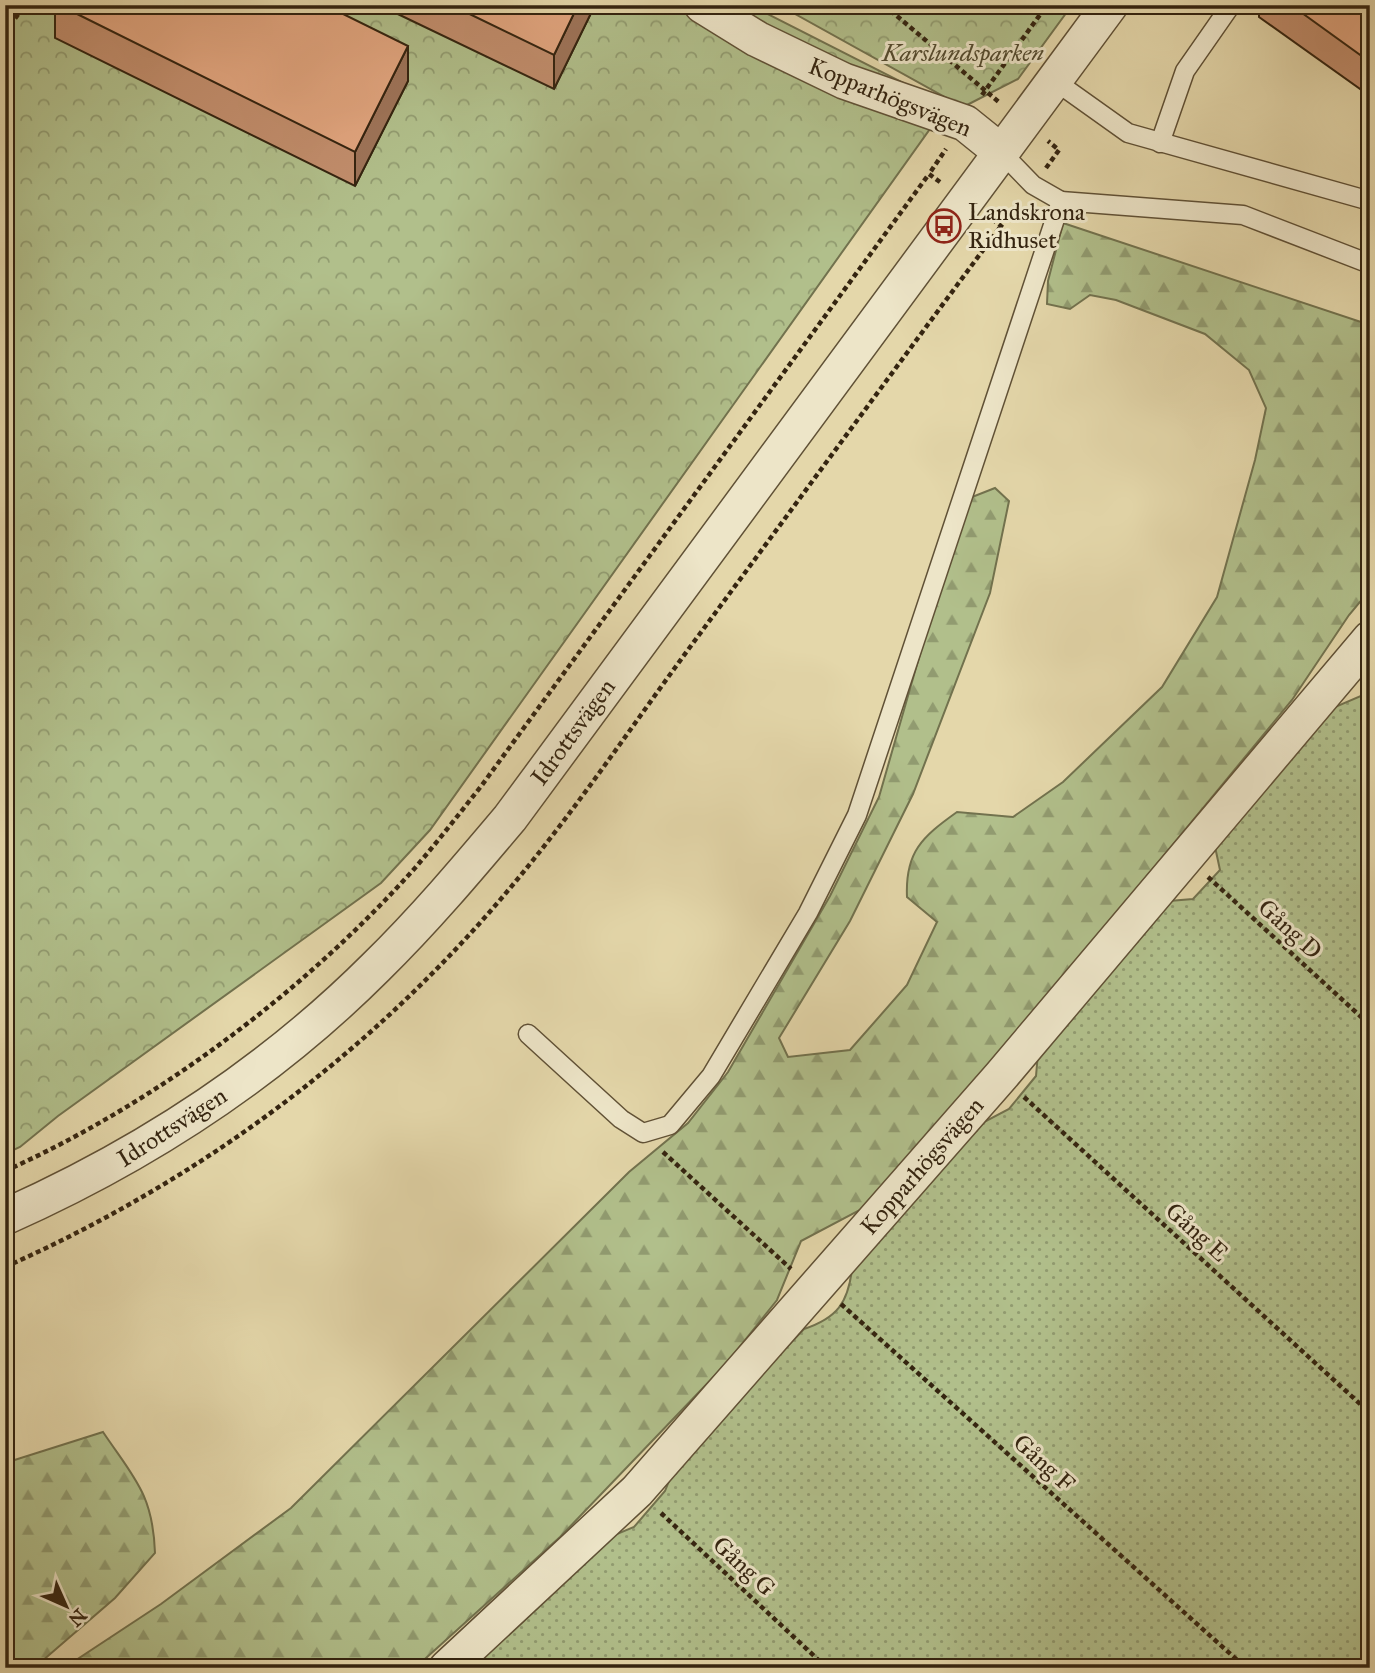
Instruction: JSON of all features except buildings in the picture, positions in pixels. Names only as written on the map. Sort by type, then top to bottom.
[{"type":"street","name":"Kopparhögsvägen","points":[[702,5],[757,39],[845,81],[965,123],[1001,152]]},
{"type":"street","name":"Idrottsvägen","points":[[5,1217],[137,1152],[228,1091],[299,1036],[366,977],[445,896],[510,818],[1001,152],[1031,129],[1055,80],[1110,5]]},
{"type":"street","name":"Kopparhögsvägen","points":[[447,1668],[637,1491],[1001,1076],[1370,639]]},
{"type":"lane","points":[[1160,143],[1185,71],[1231,5]]},
{"type":"lane","points":[[1055,80],[1128,134],[1370,201]]},
{"type":"lane","points":[[1001,152],[1033,185],[1061,201],[1243,215],[1370,264]]},
{"type":"lane","points":[[528,1034],[621,1119],[643,1133],[670,1125],[711,1076],[807,913],[857,815],[1061,201]]},
{"type":"path","points":[[5,32],[25,5]]},
{"type":"path","points":[[884,5],[984,90]]},
{"type":"path","points":[[965,123],[984,90],[1047,5]]},
{"type":"path","points":[[1031,129],[1059,150],[1033,185]]},
{"type":"path","points":[[5,1171],[123,1110],[200,1057],[280,996],[346,937],[414,869],[482,785],[929,174]]},
{"type":"path","name":"Gång D","points":[[1186,858],[1370,1025]]},
{"type":"path","name":"Gång E","points":[[1001,1076],[1370,1413]]},
{"type":"path","name":"Gång F","points":[[643,1133],[793,1271],[818,1284],[1247,1668]]},
{"type":"path","name":"Gång G","points":[[637,1491],[827,1668]]},
{"type":"green space","points":[[5,5],[750,5],[947,105],[430,830],[381,883],[58,1116],[20,1147],[5,1154]]},
{"type":"green space","name":"Karslundsparken","points":[[779,5],[1072,5],[1018,79],[963,107]]},
{"type":"green space","points":[[1063,223],[1370,325],[1370,590],[1349,615],[1292,700],[918,1154],[860,1210],[801,1241],[777,1300],[725,1365],[560,1537],[415,1668],[64,1668],[161,1604],[291,1508],[629,1172],[688,1123],[728,1072],[830,896],[879,797],[930,619],[972,497],[995,488],[1009,501],[990,593],[913,794],[850,921],[779,1038],[788,1057],[850,1050],[907,985],[937,922],[907,897],[909,868],[925,838],[957,812],[1013,817],[1063,782],[1162,687],[1217,597],[1255,460],[1266,408],[1249,370],[1205,334],[1116,300],[1090,295],[1070,309],[1047,304],[1048,281]]},
{"type":"green space","points":[[1370,692],[1370,1668],[472,1668],[612,1536],[634,1527],[665,1491],[677,1461],[804,1329],[825,1320],[839,1308],[847,1291],[852,1269],[984,1122],[1009,1109],[1036,1076],[1038,1053],[1169,901],[1193,899],[1220,870],[1214,842],[1335,707]]},
{"type":"green space","points":[[103,1432],[133,1475],[146,1501],[155,1553],[115,1598],[34,1668],[5,1668],[5,1463]]},
{"type":"place","name":"Landskrona Ridhuset","points":[[944,226]]}]
